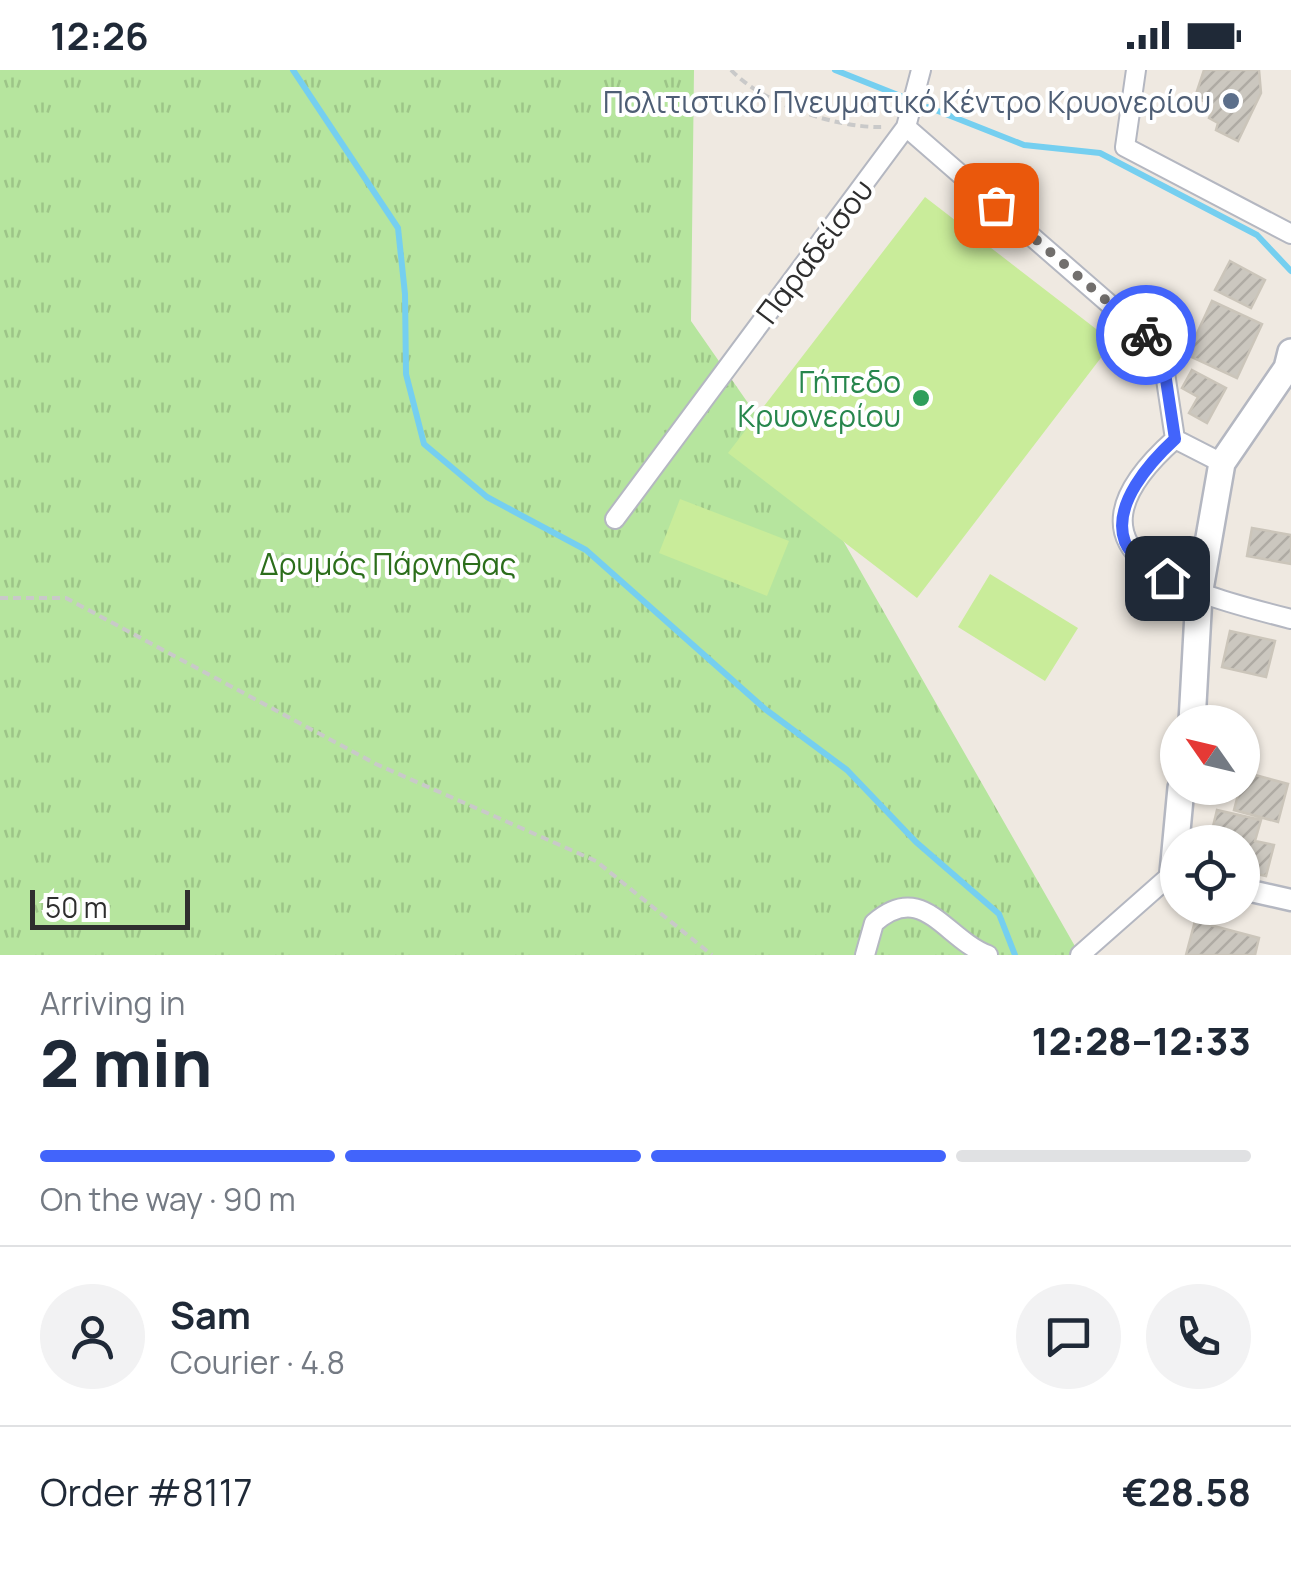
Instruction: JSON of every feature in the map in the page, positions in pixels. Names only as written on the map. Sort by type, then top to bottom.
[{"type":"main road","points":[[1193,705],[1198,595],[1208,521],[1222,463],[1286,368],[1291,352]]},
{"type":"street","name":"Παραδείσου","points":[[615,519],[906,127],[921,70]]},
{"type":"street","points":[[1136,70],[1125,147],[1291,234]]},
{"type":"street","points":[[906,127],[1146,335],[1165,373],[1175,439]]},
{"type":"street","points":[[1175,439],[1222,463]]},
{"type":"street","points":[[1175,439],[1148,464],[1125,512],[1124,541],[1140,561],[1198,595],[1291,618]]},
{"type":"street","points":[[1080,955],[1160,887]]},
{"type":"street","points":[[1260,893],[1291,900]]},
{"type":"street","points":[[865,955],[874,923],[902,906],[920,908],[988,955]]},
{"type":"path","points":[[731,70],[744,84],[824,120],[852,128],[906,127]]},
{"type":"path","points":[[0,598],[66,598],[376,764],[596,861],[712,955]]},
{"type":"green space","name":"Δρυμός Πάρνηθας","points":[[0,70],[694,70],[691,321],[841,537],[1080,955],[0,955]]},
{"type":"green space","name":"Γήπεδο Κρυονερίου","points":[[925,197],[1113,342],[917,598],[728,453]]},
{"type":"green space","points":[[680,499],[789,541],[767,596],[659,553]]},
{"type":"green space","points":[[990,574],[1078,628],[1045,681],[958,627]]},
{"type":"building","name":"Πολιτιστικό Πνευματικό Κέντρο Κρυονερίου","points":[[1204,70],[1259,70],[1261,93],[1238,141],[1216,130],[1218,123],[1209,118],[1214,106],[1195,97]]},
{"type":"building","points":[[1230,261],[1265,280],[1251,308],[1215,290]]},
{"type":"building","points":[[1212,301],[1262,324],[1237,378],[1187,355]]},
{"type":"building","points":[[1192,370],[1226,388],[1207,423],[1189,413],[1198,397],[1182,388]]},
{"type":"building","points":[[1252,528],[1291,535],[1291,564],[1247,556]]},
{"type":"building","points":[[1230,631],[1275,641],[1266,677],[1222,667]]},
{"type":"building","points":[[1260,776],[1288,784],[1278,822],[1234,810],[1235,805],[1260,805]]},
{"type":"building","points":[[1217,810],[1261,820],[1260,825],[1213,825]]},
{"type":"building","points":[[1260,842],[1274,845],[1266,876],[1260,875]]},
{"type":"building","points":[[1194,925],[1210,925],[1259,938],[1255,955],[1186,955]]},
{"type":"waterway","points":[[293,70],[398,228],[405,294],[406,374],[424,444],[487,497],[586,550],[765,709],[847,770],[916,842],[999,914],[1015,955]]},
{"type":"waterway","points":[[835,70],[903,97]]},
{"type":"waterway","points":[[928,107],[1024,145],[1100,153],[1257,235],[1291,271]]},
{"type":"way so far","points":[[996,205],[1146,335]]},
{"type":"place","name":"Πολιτιστικό Πνευματικό Κέντρο Κρυονερίου","points":[[1231,101]]},
{"type":"place","name":"Γήπεδο Κρυονερίου","points":[[921,398]]},
{"type":"route","points":[[1146,335],[1165,373],[1175,439],[1148,464],[1125,512],[1124,541],[1140,561],[1167,578]]}]
